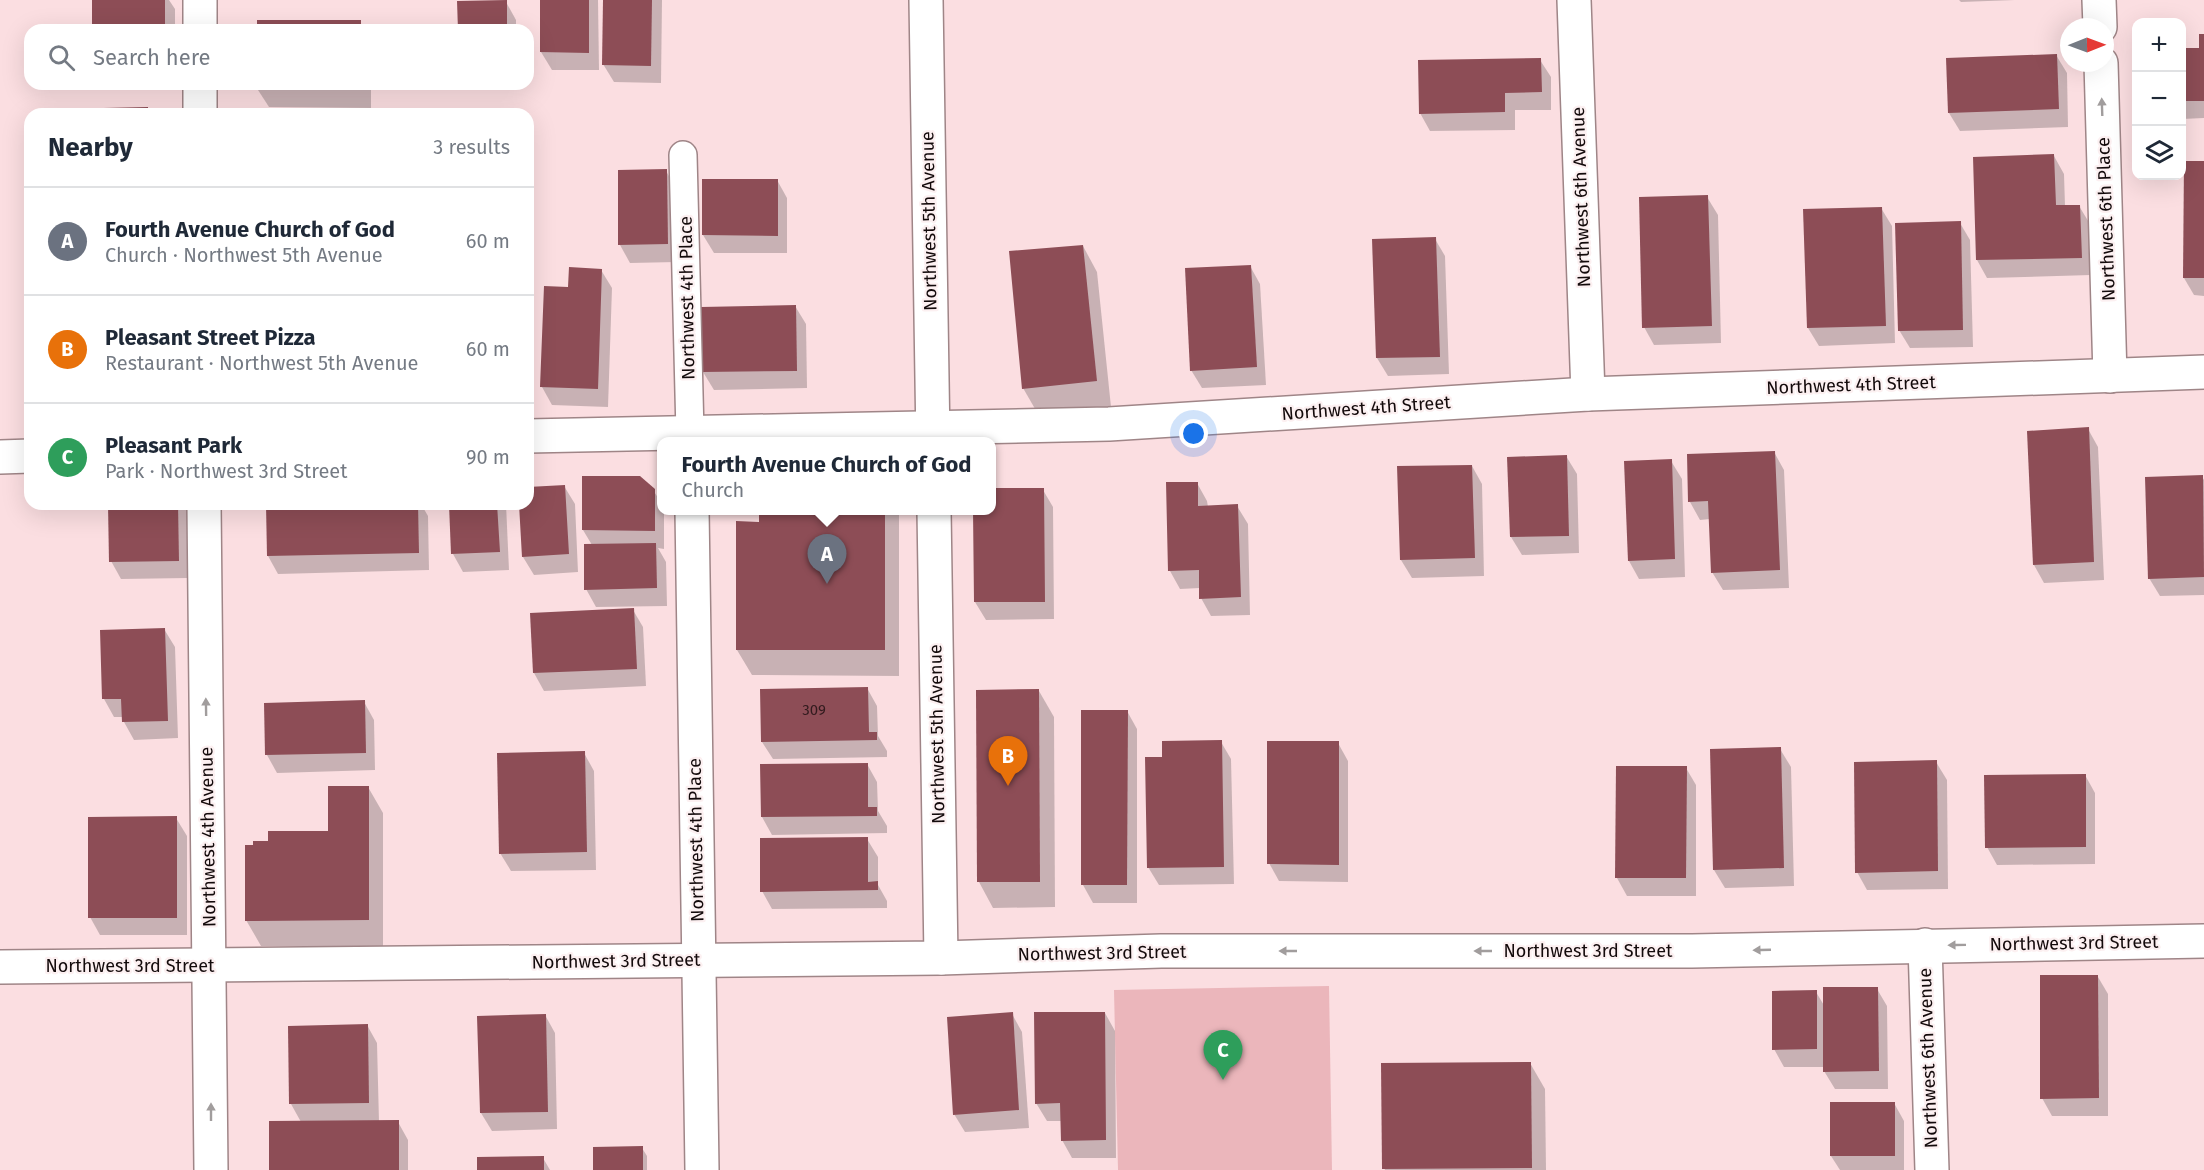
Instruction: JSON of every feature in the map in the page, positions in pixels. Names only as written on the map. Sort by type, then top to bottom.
[{"type":"street","points":[[200,0],[200,24]]},
{"type":"street","name":"Northwest 5th Avenue","points":[[926,0],[932,435]]},
{"type":"street","name":"Northwest 6th Avenue","points":[[1574,0],[1588,394]]},
{"type":"street","points":[[2100,0],[2100,18]]},
{"type":"street","name":"Northwest 6th Place","points":[[2101,72],[2110,376]]},
{"type":"street","points":[[200,90],[201,108]]},
{"type":"street","name":"Northwest 4th Street","points":[[534,436],[932,435],[1588,394],[2204,372]]},
{"type":"street","points":[[0,457],[24,456]]},
{"type":"street","name":"Northwest 4th Avenue","points":[[204,510],[212,1170]]},
{"type":"street","name":"Northwest 4th Place","points":[[692,515],[702,1170]]},
{"type":"street","name":"Northwest 5th Avenue","points":[[934,515],[941,958]]},
{"type":"street","name":"Northwest 3rd Street","points":[[0,967],[941,958],[1161,951],[1692,951],[2204,941]]},
{"type":"street","name":"Northwest 6th Avenue","points":[[1925,945],[1932,1170]]},
{"type":"lane","name":"Northwest 4th Place","points":[[683,155],[691,437]]},
{"type":"shaded area","points":[[1329,986],[1332,1170],[1118,1170],[1114,990]]},
{"type":"building","points":[[92,0],[165,0],[165,24],[92,24]]},
{"type":"building","points":[[507,0],[507,24],[458,24],[457,1]]},
{"type":"building","points":[[540,0],[589,0],[589,53],[540,52]]},
{"type":"building","points":[[603,0],[652,0],[651,66],[602,65]]},
{"type":"building","points":[[257,20],[361,20],[361,24],[257,24]]},
{"type":"building","points":[[2199,34],[2204,34],[2204,101],[2186,101],[2186,48],[2199,48]]},
{"type":"building","points":[[2057,54],[2059,109],[1948,113],[1946,58]]},
{"type":"building","points":[[1541,58],[1542,92],[1505,93],[1505,112],[1419,114],[1418,60]]},
{"type":"building","points":[[2054,154],[2056,205],[2080,205],[2082,258],[1976,260],[1973,157]]},
{"type":"building","points":[[2186,161],[2204,161],[2204,278],[2183,278]]},
{"type":"building","points":[[667,169],[668,244],[618,245],[618,170]]},
{"type":"building","points":[[702,179],[778,179],[778,236],[702,235]]},
{"type":"building","points":[[1708,195],[1712,326],[1642,328],[1639,197]]},
{"type":"building","points":[[1882,207],[1886,326],[1807,328],[1803,209]]},
{"type":"building","points":[[1961,221],[1963,330],[1898,331],[1895,223]]},
{"type":"building","points":[[1436,237],[1440,357],[1376,358],[1372,239]]},
{"type":"building","points":[[1083,245],[1097,381],[1022,389],[1009,251]]},
{"type":"building","points":[[1251,265],[1257,367],[1190,371],[1185,268]]},
{"type":"building","points":[[569,267],[602,269],[598,389],[540,387],[544,286],[568,287]]},
{"type":"building","points":[[796,305],[797,371],[702,372],[701,307]]},
{"type":"building","points":[[2089,427],[2094,562],[2033,565],[2027,431]]},
{"type":"building","points":[[1775,451],[1780,570],[1711,573],[1708,501],[1688,502],[1687,454]]},
{"type":"building","points":[[1567,455],[1569,536],[1510,537],[1507,457]]},
{"type":"building","points":[[1672,459],[1675,559],[1628,561],[1624,461]]},
{"type":"building","points":[[1472,465],[1475,558],[1400,560],[1397,466]]},
{"type":"building","points":[[2203,475],[2204,577],[2148,579],[2145,477]]},
{"type":"building","points":[[582,476],[640,476],[655,489],[655,531],[582,530]]},
{"type":"building","points":[[1166,482],[1198,482],[1198,506],[1238,504],[1241,597],[1199,599],[1199,570],[1168,571]]},
{"type":"building","points":[[565,485],[569,554],[522,557],[519,510],[534,510],[534,487]]},
{"type":"building","points":[[996,488],[1044,488],[1045,602],[974,602],[973,515],[996,515]]},
{"type":"building","points":[[108,510],[178,510],[179,561],[109,562]]},
{"type":"building","points":[[266,510],[418,510],[419,553],[267,556]]},
{"type":"building","points":[[449,510],[497,510],[500,552],[451,554]]},
{"type":"building","points":[[759,515],[885,515],[885,650],[736,650],[736,521],[759,522]]},
{"type":"building","points":[[656,543],[657,588],[584,590],[584,544]]},
{"type":"building","points":[[634,608],[637,669],[533,673],[530,613]]},
{"type":"building","points":[[165,628],[168,721],[122,722],[121,699],[102,699],[100,630]]},
{"type":"building","points":[[868,687],[869,732],[877,732],[877,740],[761,742],[760,689]]},
{"type":"building","points":[[1039,689],[1040,882],[977,882],[976,690]]},
{"type":"building","points":[[365,700],[366,753],[265,755],[264,703]]},
{"type":"building","points":[[1081,710],[1128,710],[1127,885],[1081,885]]},
{"type":"building","points":[[1222,740],[1224,867],[1147,868],[1145,757],[1162,757],[1162,741]]},
{"type":"building","points":[[1267,741],[1339,741],[1339,865],[1267,864]]},
{"type":"building","points":[[1781,747],[1784,868],[1713,870],[1710,749]]},
{"type":"building","points":[[585,751],[587,852],[499,854],[497,753]]},
{"type":"building","points":[[1937,760],[1938,871],[1855,873],[1854,762]]},
{"type":"building","points":[[868,763],[868,807],[877,807],[877,816],[761,817],[760,764]]},
{"type":"building","points":[[1616,766],[1687,766],[1686,878],[1615,878]]},
{"type":"building","points":[[2086,774],[2086,847],[1985,848],[1984,775]]},
{"type":"building","points":[[328,786],[369,786],[369,920],[245,921],[245,845],[253,845],[253,841],[268,841],[268,831],[328,831]]},
{"type":"building","points":[[177,816],[177,918],[88,918],[88,817]]},
{"type":"building","points":[[868,837],[868,882],[878,881],[878,890],[760,892],[760,838]]},
{"type":"building","points":[[2040,975],[2098,975],[2099,1098],[2040,1099]]},
{"type":"building","points":[[1823,987],[1878,987],[1879,1071],[1823,1072]]},
{"type":"building","points":[[1817,990],[1817,1049],[1772,1050],[1772,991]]},
{"type":"building","points":[[1013,1012],[1019,1110],[953,1115],[947,1017]]},
{"type":"building","points":[[1034,1012],[1105,1012],[1106,1140],[1061,1141],[1060,1103],[1035,1104]]},
{"type":"building","points":[[546,1014],[548,1112],[480,1113],[477,1016]]},
{"type":"building","points":[[368,1024],[369,1103],[289,1104],[288,1026]]},
{"type":"building","points":[[1531,1062],[1532,1168],[1382,1169],[1381,1063]]},
{"type":"building","points":[[1830,1102],[1895,1102],[1895,1156],[1830,1156]]},
{"type":"building","points":[[399,1120],[399,1170],[269,1170],[269,1121]]},
{"type":"building","points":[[643,1146],[643,1170],[593,1170],[593,1147]]},
{"type":"building","points":[[544,1156],[544,1170],[477,1170],[477,1157]]},
{"type":"place","name":"Fourth Avenue Church of God","points":[[827,584]]},
{"type":"place","name":"Pleasant Street Pizza","points":[[1008,786]]},
{"type":"place","name":"Pleasant Park","points":[[1223,1080]]}]
